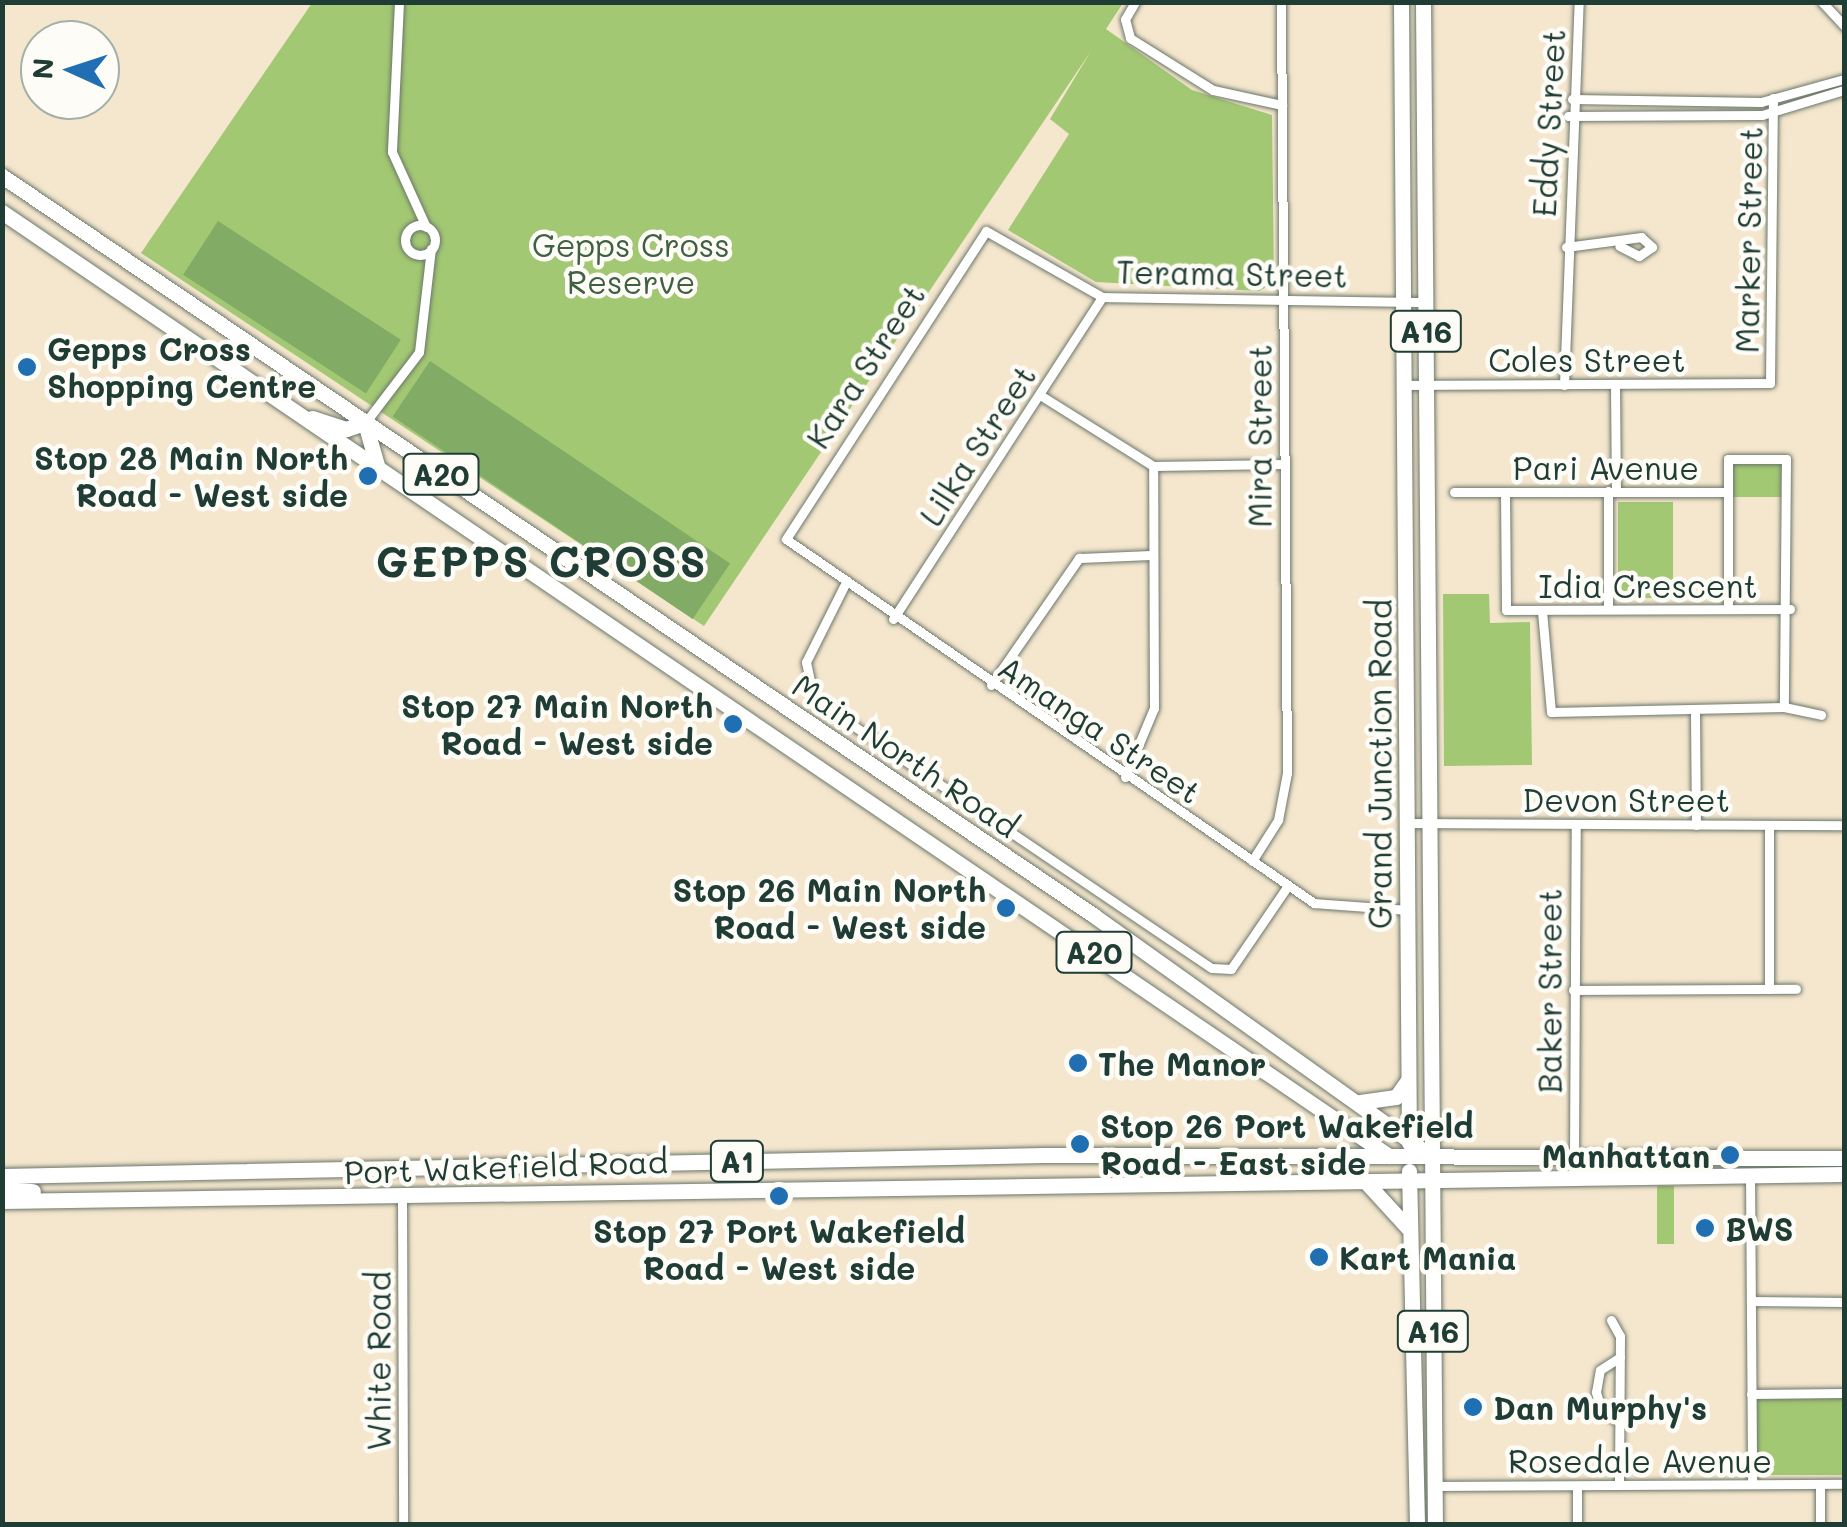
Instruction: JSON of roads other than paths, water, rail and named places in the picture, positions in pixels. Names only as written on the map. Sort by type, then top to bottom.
[{"type":"highway","name":"Grand Junction Road","points":[[1401,2],[1409,1235],[1416,1524]]},
{"type":"highway","name":"Grand Junction Road","points":[[1423,2],[1435,1524]]},
{"type":"highway","name":"Main North Road","points":[[2,176],[1360,1102],[1431,1156]]},
{"type":"highway","name":"Main North Road","points":[[2,212],[1345,1121],[1389,1156],[1409,1178]]},
{"type":"highway","points":[[302,416],[346,429],[365,423],[378,469]]},
{"type":"highway","points":[[1430,893],[1406,910],[1430,925]]},
{"type":"highway","points":[[1183,1011],[1196,990]]},
{"type":"highway","points":[[1360,1102],[1396,1097],[1408,1079]]},
{"type":"highway","points":[[1334,1156],[1345,1121]]},
{"type":"highway","points":[[1140,1180],[1141,1154]]},
{"type":"highway","name":"Port Wakefield Road","points":[[2,1176],[430,1173],[778,1159],[1141,1154],[1431,1156]]},
{"type":"highway","name":"A1","points":[[1431,1156],[1574,1157],[1844,1174]]},
{"type":"highway","name":"A1","points":[[1432,1176],[1750,1166],[1844,1158]]},
{"type":"highway","points":[[778,1159],[778,1186]]},
{"type":"highway","points":[[360,1174],[390,1183],[402,1198],[430,1173]]},
{"type":"highway","name":"Port Wakefield Road","points":[[2,1201],[402,1198],[778,1186],[1432,1176]]},
{"type":"highway","points":[[1364,1180],[1396,1205],[1409,1235]]},
{"type":"highway","points":[[2,1190],[60,1200]]},
{"type":"highway","points":[[1416,1486],[1435,1486]]},
{"type":"street","points":[[365,423],[420,352],[431,250],[420,227],[417,203],[392,152],[400,2]]},
{"type":"street","points":[[1136,2],[1124,19],[1130,38],[1213,90],[1282,104]]},
{"type":"street","name":"Mira Street","points":[[1252,862],[1285,802],[1281,2]]},
{"type":"street","name":"Eddy Street","points":[[1564,385],[1568,116],[1579,2]]},
{"type":"street","points":[[1822,2],[1844,26]]},
{"type":"street","points":[[1572,99],[1773,98],[1844,79]]},
{"type":"street","points":[[1568,116],[1775,112],[1844,90]]},
{"type":"street","name":"Marker Street","points":[[1770,383],[1773,98]]},
{"type":"street","points":[[420,227],[405,241],[428,275]]},
{"type":"street","name":"Terama Street","points":[[995,230],[1102,297],[1426,302]]},
{"type":"street","name":"Kara Street","points":[[786,539],[978,238],[995,230]]},
{"type":"street","name":"Eddy Street","points":[[1566,247],[1620,246]]},
{"type":"street","points":[[416,254],[431,250]]},
{"type":"street","name":"Lilka Street","points":[[892,619],[1102,297]]},
{"type":"street","name":"Coles Street","points":[[1404,384],[1770,383]]},
{"type":"street","points":[[1608,610],[1614,384]]},
{"type":"street","points":[[1040,395],[1152,466],[1284,464]]},
{"type":"street","name":"Pari Avenue","points":[[1454,492],[1728,492],[1728,459],[1786,459],[1790,609]]},
{"type":"street","points":[[1126,777],[1154,708],[1152,466]]},
{"type":"street","name":"Idia Crescent","points":[[1505,492],[1506,610],[1790,609]]},
{"type":"street","points":[[1728,492],[1728,609]]},
{"type":"street","name":"Amanga Street","points":[[786,539],[844,586],[1287,887],[1335,910],[1406,910]]},
{"type":"street","points":[[991,685],[1079,558],[1152,556]]},
{"type":"street","points":[[844,586],[806,662],[814,699],[1212,968],[1231,968],[1287,887]]},
{"type":"street","points":[[1784,707],[1790,609]]},
{"type":"street","points":[[1542,611],[1551,712],[1695,714],[1784,707],[1821,715]]},
{"type":"street","points":[[1695,714],[1696,824]]},
{"type":"street","name":"Devon Street","points":[[1407,823],[1844,825]]},
{"type":"street","name":"Baker Street","points":[[1574,1157],[1576,824]]},
{"type":"street","points":[[1769,825],[1769,989]]},
{"type":"street","points":[[1574,990],[1796,989]]},
{"type":"street","points":[[1750,1166],[1752,1483]]},
{"type":"street","name":"White Road","points":[[402,1198],[403,1524]]},
{"type":"street","points":[[1751,1301],[1844,1302]]},
{"type":"street","points":[[1610,1320],[1620,1357],[1618,1484]]},
{"type":"street","points":[[1619,1422],[1602,1412],[1596,1392],[1600,1370],[1620,1357]]},
{"type":"street","points":[[1752,1394],[1844,1393]]},
{"type":"street","points":[[1820,1484],[1820,1524]]},
{"type":"street","name":"Rosedale Avenue","points":[[1435,1486],[1844,1484]]},
{"type":"street","points":[[1576,1486],[1577,1524]]},
{"type":"place","name":"Gepps Cross Shopping Centre","points":[[27,367]]},
{"type":"place","name":"Stop 28 Main North Road - West side","points":[[368,476]]},
{"type":"place","name":"Stop 27 Main North Road - West side","points":[[733,724]]},
{"type":"place","name":"Stop 26 Main North Road - West side","points":[[1006,908]]},
{"type":"place","name":"The Manor","points":[[1078,1063]]},
{"type":"place","name":"Stop 26 Port Wakefield Road - East side","points":[[1080,1144]]},
{"type":"place","name":"Manhattan","points":[[1730,1155]]},
{"type":"place","name":"Stop 27 Port Wakefield Road - West side","points":[[779,1196]]},
{"type":"place","name":"BWS","points":[[1705,1228]]},
{"type":"place","name":"Kart Mania","points":[[1319,1257]]},
{"type":"place","name":"Dan Murphy's","points":[[1473,1407]]},
{"type":"district","name":"GEPPS CROSS","points":[[542,561]]},
{"type":"park label","name":"Gepps Cross Reserve","points":[[631,264]]}]
